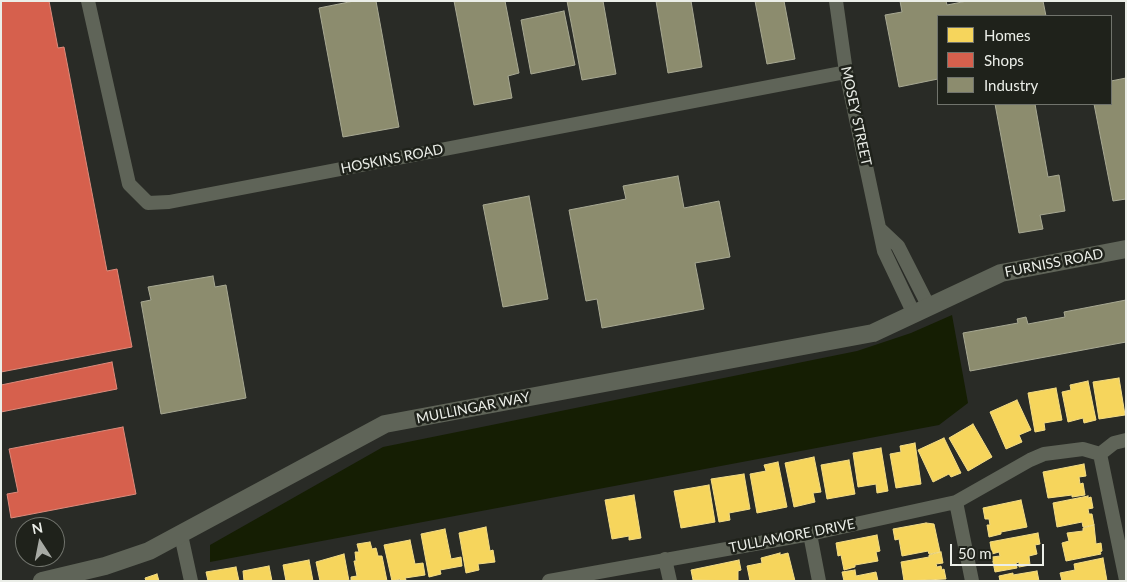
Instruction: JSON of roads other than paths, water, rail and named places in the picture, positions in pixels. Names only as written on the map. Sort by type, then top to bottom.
[{"type":"street","name":"HOSKINS ROAD","points":[[88,1],[129,184],[148,202],[169,202],[846,72]]},
{"type":"street","name":"MOSEY STREET","points":[[836,1],[846,72],[881,230],[898,246],[921,311]]},
{"type":"street","name":"FURNISS ROAD","points":[[921,311],[1002,273],[1126,249]]},
{"type":"street","name":"MULLINGAR WAY","points":[[42,581],[105,566],[149,551],[385,424],[873,334],[921,311]]},
{"type":"street","points":[[1126,440],[1114,443],[1100,454],[1126,580]]},
{"type":"street","name":"TULLAMORE DRIVE","points":[[549,581],[810,534],[956,502],[1044,454],[1083,450],[1100,454]]},
{"type":"street","points":[[956,502],[972,581]]},
{"type":"street","points":[[810,534],[819,581]]},
{"type":"street","points":[[181,535],[191,581]]},
{"type":"street","points":[[666,559],[670,581]]}]
